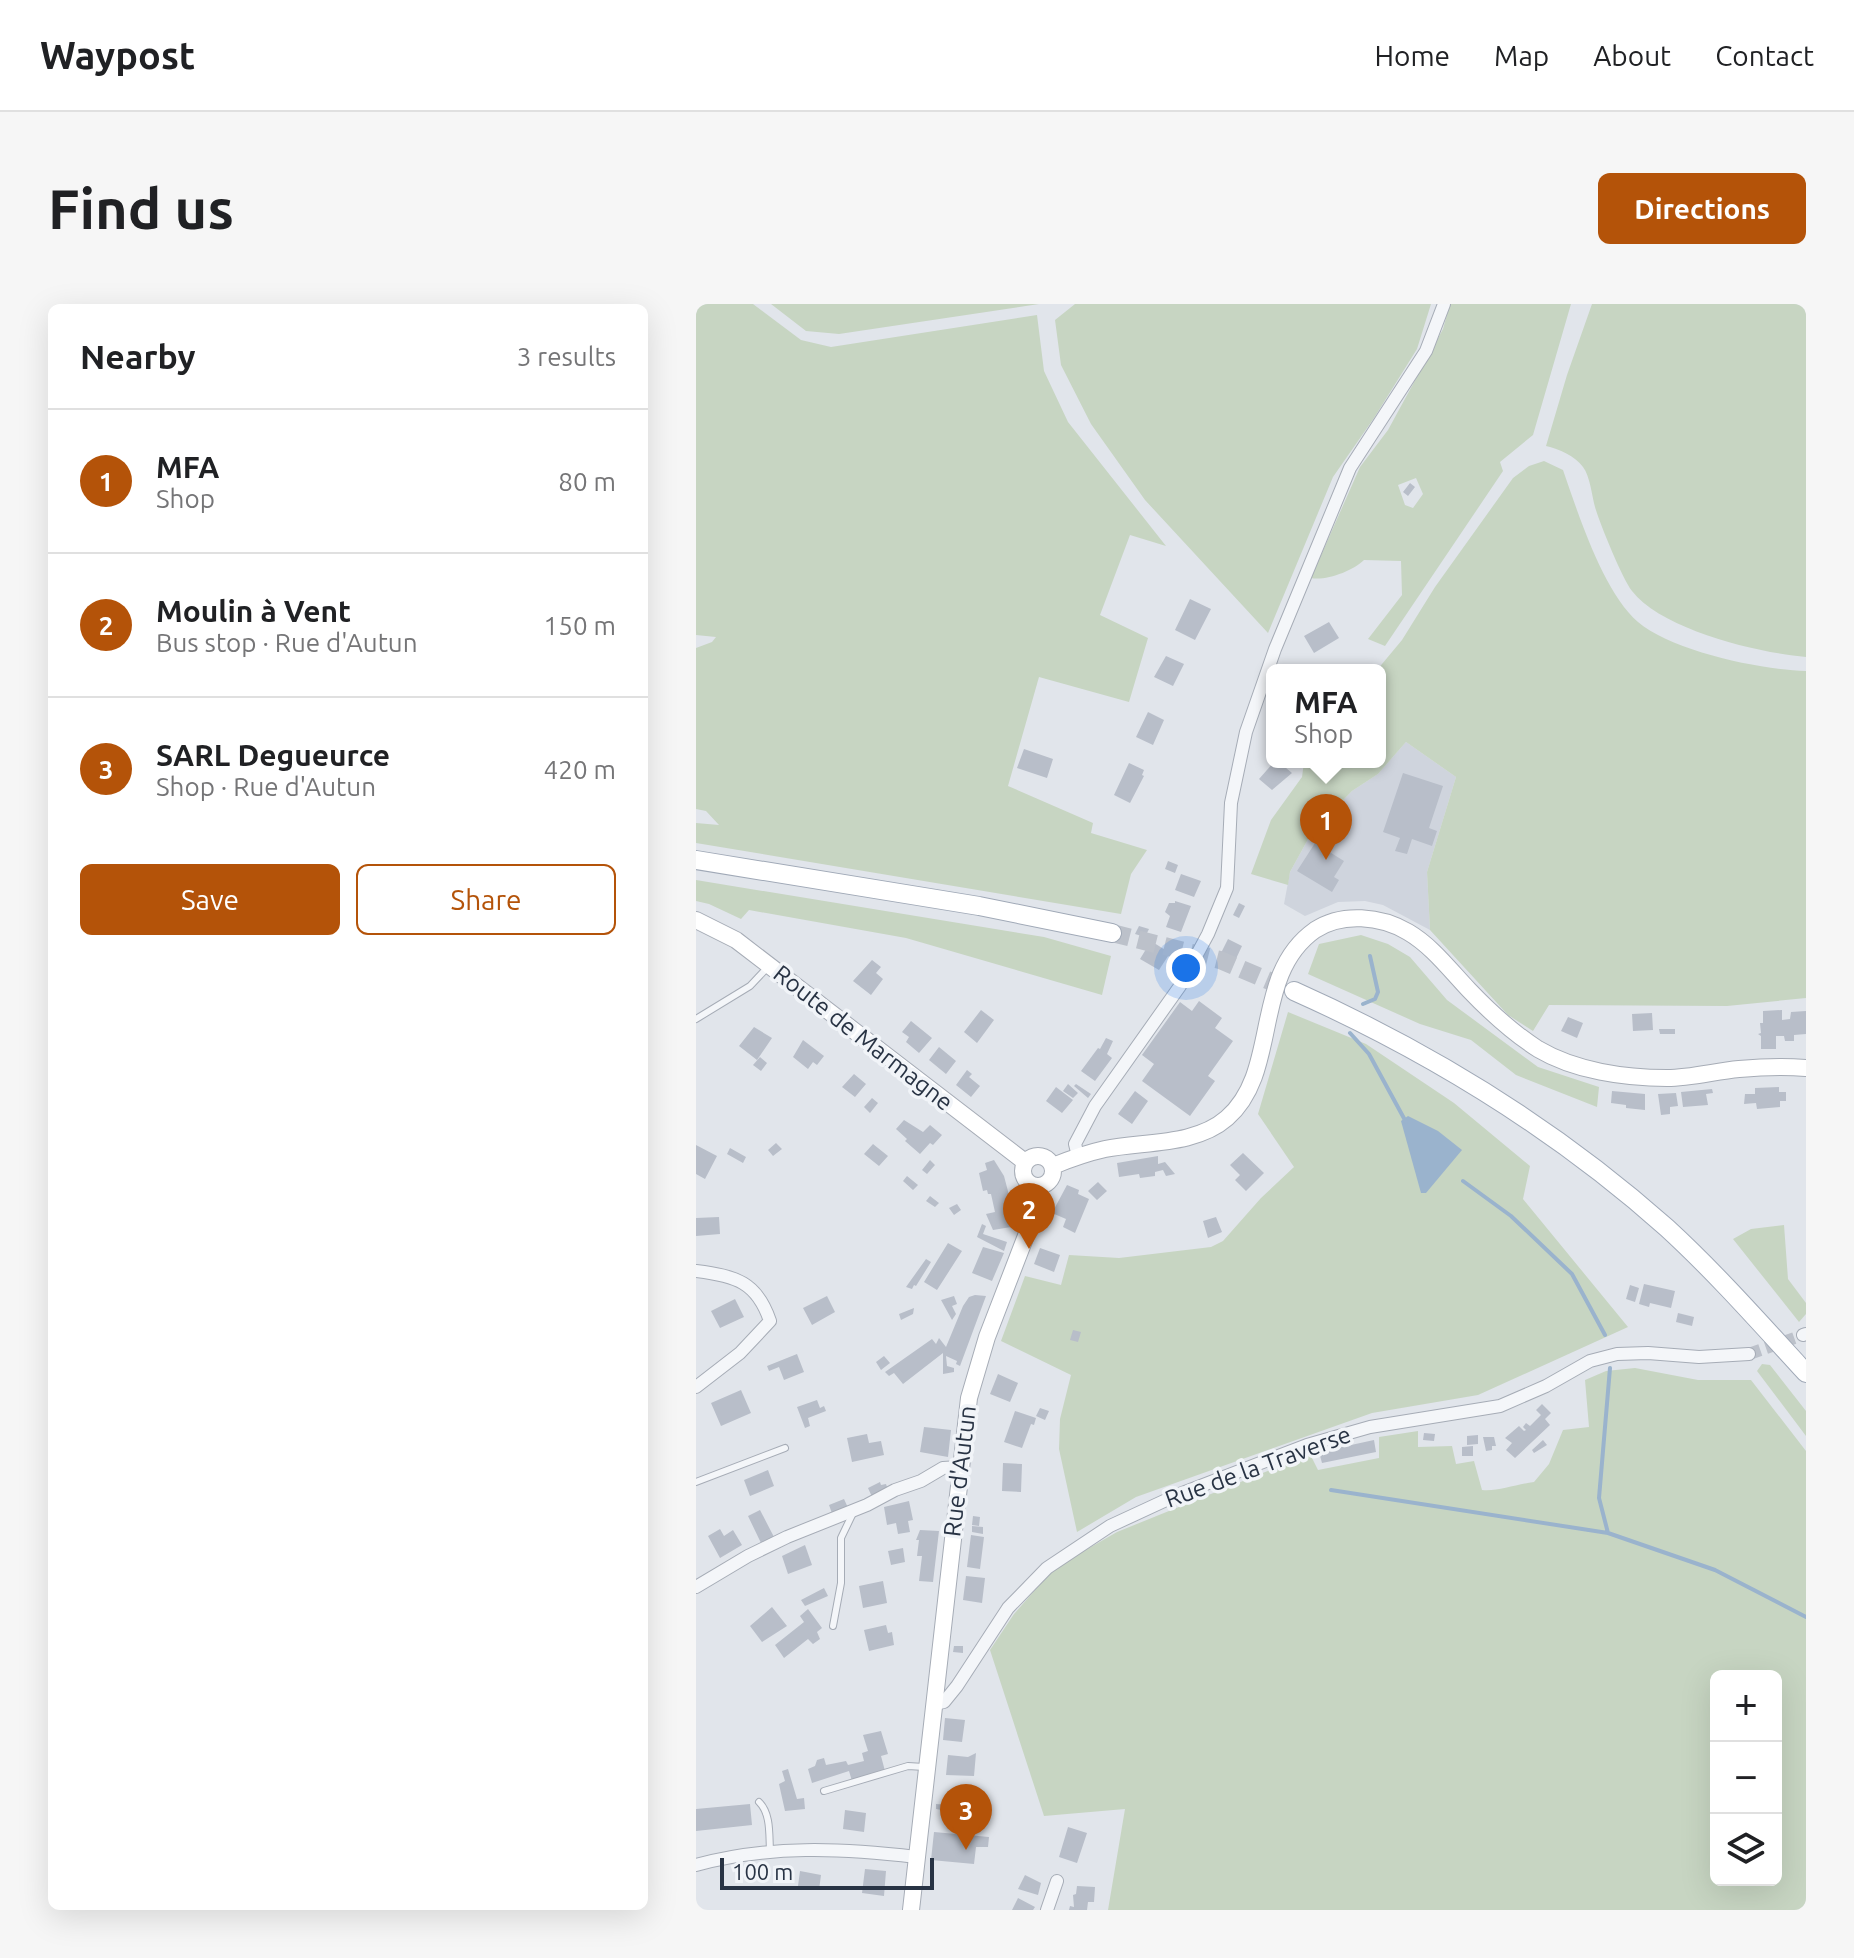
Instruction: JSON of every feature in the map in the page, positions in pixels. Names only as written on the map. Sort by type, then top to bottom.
[{"type":"main road","points":[[696,860],[979,906],[1112,933]]},
{"type":"main road","points":[[1053,1166],[1107,1149],[1179,1139],[1226,1119],[1243,1100],[1252,1080],[1283,969],[1296,946],[1317,929],[1338,920],[1371,918],[1407,932],[1439,957],[1500,1021],[1540,1050],[1579,1067],[1623,1075],[1669,1078],[1741,1069],[1806,1068]]},
{"type":"main road","name":"Route de Marmagne","points":[[696,920],[736,940],[770,965],[1025,1162]]},
{"type":"main road","points":[[1294,991],[1398,1042],[1469,1083],[1542,1130],[1605,1176],[1667,1229],[1741,1302],[1806,1373]]},
{"type":"main road","points":[[1038,1155],[1047,1158],[1053,1166],[1051,1180],[1038,1186],[1029,1183],[1024,1176],[1025,1162],[1038,1155]]},
{"type":"main road","name":"Rue d'Autun","points":[[911,1910],[969,1398],[987,1337],[1029,1228],[1038,1186]]},
{"type":"street","points":[[1270,664],[1350,468],[1426,351],[1444,304]]},
{"type":"street","points":[[1078,1156],[1075,1144],[1095,1106],[1180,986],[1208,934],[1227,888],[1231,803],[1246,732],[1266,675]]},
{"type":"street","points":[[696,1271],[718,1274],[749,1285],[765,1306],[770,1321],[740,1353],[696,1387]]},
{"type":"street","name":"Rue de la Traverse","points":[[934,1704],[944,1702],[1008,1608],[1047,1568],[1110,1526],[1177,1495],[1307,1445],[1370,1427],[1500,1406],[1546,1386],[1590,1361],[1617,1354],[1699,1357],[1749,1354]]},
{"type":"street","points":[[696,1587],[748,1556],[921,1481],[943,1468],[959,1467]]},
{"type":"street","points":[[696,1865],[770,1851],[805,1848],[916,1857]]},
{"type":"street","points":[[1047,1910],[1057,1881]]},
{"type":"lane","points":[[696,1019],[750,986],[770,965]]},
{"type":"lane","points":[[696,1482],[785,1448]]},
{"type":"lane","points":[[833,1626],[841,1583],[841,1538],[854,1510]]},
{"type":"lane","points":[[824,1791],[908,1766],[926,1767]]},
{"type":"lane","points":[[759,1802],[765,1808],[768,1819],[770,1851]]},
{"type":"shaded area","points":[[1406,742],[1456,777],[1427,872],[1430,930],[1383,905],[1365,901],[1338,902],[1305,916],[1284,904],[1290,872],[1312,832],[1352,791],[1386,768]]},
{"type":"green space","points":[[696,304],[753,304],[801,340],[831,347],[1037,315],[1044,371],[1068,422],[1166,546],[1130,535],[1100,615],[1148,638],[1129,702],[1039,677],[1008,786],[1093,823],[1091,833],[1147,850],[1131,874],[1121,914],[696,843],[696,823],[719,825],[706,811],[696,809],[696,648],[712,642],[716,637],[696,635]]},
{"type":"green space","points":[[771,304],[1039,304],[839,334],[806,331]]},
{"type":"green space","points":[[1075,304],[1431,304],[1417,349],[1333,477],[1268,633],[1145,500],[1091,424],[1061,365],[1055,320]]},
{"type":"green space","points":[[1450,304],[1571,304],[1533,435],[1500,462],[1503,471],[1385,646],[1368,639],[1402,595],[1401,561],[1364,560],[1339,574],[1311,578],[1360,467],[1388,430],[1443,329]],"holes":[[[1416,478],[1423,494],[1413,508],[1405,505],[1398,485]]]},
{"type":"green space","points":[[1592,304],[1806,304],[1806,657],[1738,645],[1688,628],[1646,605],[1632,591],[1601,525],[1585,471],[1571,456],[1546,446]]},
{"type":"green space","points":[[1544,461],[1563,470],[1603,572],[1625,609],[1638,622],[1672,642],[1718,657],[1806,671],[1806,998],[1727,1006],[1549,1005],[1533,1031],[1508,1015],[1430,930],[1427,872],[1456,777],[1406,742],[1386,765],[1386,664],[1382,664],[1402,640],[1435,587],[1513,478],[1529,466]]},
{"type":"green space","points":[[1303,768],[1383,768],[1352,791],[1312,832],[1290,872],[1288,885],[1251,874],[1271,820],[1302,777]]},
{"type":"green space","points":[[696,880],[1044,937],[1111,956],[1102,995],[906,938],[749,910],[741,919],[696,901]]},
{"type":"green space","points":[[1361,935],[1388,944],[1410,957],[1447,1000],[1538,1067],[1599,1087],[1597,1107],[1516,1075],[1471,1040],[1420,1024],[1308,974],[1319,944]]},
{"type":"green space","points":[[1288,1012],[1366,1044],[1454,1103],[1530,1166],[1523,1199],[1628,1327],[1478,1395],[1372,1413],[1136,1497],[1077,1532],[1059,1449],[1060,1419],[1071,1375],[1001,1341],[1025,1276],[1061,1285],[1069,1255],[1119,1258],[1211,1247],[1223,1241],[1294,1167],[1258,1114]]},
{"type":"green space","points":[[1784,1225],[1788,1279],[1806,1303],[1806,1314],[1799,1322],[1733,1239],[1751,1229]]},
{"type":"green space","points":[[1762,1364],[1770,1365],[1806,1411],[1806,1436],[1757,1371]]},
{"type":"green space","points":[[1635,1368],[1698,1380],[1751,1380],[1806,1451],[1806,1910],[1108,1910],[1125,1809],[1044,1816],[990,1650],[1014,1614],[1048,1575],[1117,1532],[1310,1454],[1318,1470],[1379,1458],[1379,1437],[1418,1431],[1418,1447],[1452,1446],[1456,1464],[1474,1461],[1482,1490],[1534,1482],[1549,1464],[1563,1430],[1589,1427],[1585,1380],[1606,1371]]},
{"type":"water","points":[[1408,1116],[1438,1131],[1462,1150],[1426,1193],[1421,1193],[1401,1121]]},
{"type":"building","points":[[1410,483],[1415,487],[1408,496],[1403,492]]},
{"type":"building","points":[[1190,599],[1211,609],[1195,640],[1175,630]]},
{"type":"building","points":[[1329,622],[1339,638],[1314,653],[1304,636]]},
{"type":"building","points":[[1166,656],[1184,664],[1173,686],[1154,677]]},
{"type":"building","points":[[1148,712],[1164,720],[1153,745],[1136,737]]},
{"type":"building","points":[[1024,749],[1053,759],[1047,778],[1017,768]]},
{"type":"building","points":[[1129,763],[1144,770],[1130,803],[1114,795]]},
{"type":"building","points":[[1269,768],[1286,768],[1292,773],[1272,790],[1259,779]]},
{"type":"building","points":[[1403,773],[1443,786],[1429,828],[1437,831],[1432,846],[1412,839],[1407,854],[1395,851],[1400,838],[1383,832]]},
{"type":"building","points":[[1315,843],[1344,861],[1334,877],[1339,880],[1332,892],[1297,871]]},
{"type":"building","points":[[1168,861],[1178,865],[1175,873],[1165,869]]},
{"type":"building","points":[[1181,874],[1201,881],[1194,897],[1175,890]]},
{"type":"building","points":[[1175,901],[1191,906],[1181,932],[1166,927],[1170,916],[1165,912],[1169,903]]},
{"type":"building","points":[[1239,903],[1245,906],[1239,918],[1233,915]]},
{"type":"building","points":[[1139,926],[1149,929],[1145,937],[1135,934]]},
{"type":"building","points":[[1228,939],[1242,946],[1234,963],[1220,955]]},
{"type":"building","points":[[1151,941],[1170,953],[1159,970],[1140,959]]},
{"type":"building","points":[[872,960],[881,967],[876,973],[883,979],[871,995],[853,981]]},
{"type":"building","points":[[1199,1001],[1222,1018],[1215,1028],[1233,1041],[1208,1076],[1215,1081],[1190,1116],[1142,1081],[1154,1064],[1142,1055],[1180,1002],[1192,1011]]},
{"type":"building","points":[[981,1010],[994,1020],[977,1043],[964,1032]]},
{"type":"building","points":[[1782,1010],[1782,1020],[1790,1019],[1791,1012],[1806,1011],[1806,1034],[1794,1035],[1794,1041],[1785,1041],[1784,1036],[1776,1036],[1776,1049],[1761,1049],[1761,1036],[1758,1034],[1761,1033],[1763,1011]]},
{"type":"building","points":[[1652,1013],[1653,1030],[1633,1031],[1632,1014]]},
{"type":"building","points":[[1568,1017],[1583,1023],[1577,1038],[1561,1031]]},
{"type":"building","points":[[911,1021],[932,1038],[919,1053],[906,1042],[909,1037],[902,1032]]},
{"type":"building","points":[[754,1027],[772,1038],[757,1060],[739,1046]]},
{"type":"building","points":[[1659,1029],[1675,1029],[1675,1034],[1660,1034]]},
{"type":"building","points":[[1106,1038],[1113,1041],[1107,1054],[1112,1058],[1095,1081],[1081,1071]]},
{"type":"building","points":[[803,1040],[824,1056],[817,1065],[813,1062],[808,1069],[793,1057]]},
{"type":"building","points":[[939,1047],[956,1061],[946,1074],[929,1060]]},
{"type":"building","points":[[760,1057],[767,1063],[761,1071],[753,1065]]},
{"type":"building","points":[[967,1070],[972,1074],[969,1077],[980,1086],[971,1097],[956,1085]]},
{"type":"building","points":[[854,1074],[866,1084],[855,1097],[842,1087]]},
{"type":"building","points":[[1068,1084],[1078,1093],[1073,1098],[1063,1091]]},
{"type":"building","points":[[1076,1084],[1091,1094],[1088,1098],[1074,1086]]},
{"type":"building","points":[[1056,1087],[1073,1100],[1062,1113],[1046,1101]]},
{"type":"building","points":[[1779,1087],[1779,1092],[1786,1092],[1786,1101],[1780,1101],[1780,1107],[1757,1109],[1756,1103],[1744,1104],[1745,1094],[1755,1094],[1755,1088]]},
{"type":"building","points":[[1712,1089],[1713,1093],[1706,1094],[1708,1105],[1683,1107],[1681,1092]]},
{"type":"building","points":[[1135,1091],[1148,1101],[1132,1124],[1118,1114]]},
{"type":"building","points":[[1612,1091],[1645,1094],[1645,1110],[1611,1103]]},
{"type":"building","points":[[1676,1093],[1678,1106],[1670,1107],[1670,1114],[1661,1115],[1658,1094]]},
{"type":"building","points":[[872,1098],[878,1103],[870,1113],[864,1107]]},
{"type":"building","points":[[904,1120],[923,1132],[930,1125],[942,1135],[920,1154],[896,1129]]},
{"type":"building","points":[[776,1143],[782,1149],[773,1156],[768,1150]]},
{"type":"building","points":[[873,1144],[888,1156],[879,1166],[864,1154]]},
{"type":"building","points":[[696,1145],[717,1156],[705,1179],[696,1174]]},
{"type":"building","points":[[730,1148],[746,1157],[743,1163],[727,1154]]},
{"type":"building","points":[[1243,1153],[1264,1173],[1246,1191],[1235,1180],[1240,1175],[1230,1165]]},
{"type":"building","points":[[1158,1156],[1158,1164],[1165,1162],[1175,1174],[1166,1176],[1163,1170],[1155,1172],[1155,1176],[1140,1178],[1139,1174],[1119,1177],[1117,1163]]},
{"type":"building","points":[[930,1160],[935,1165],[927,1174],[922,1170]]},
{"type":"building","points":[[994,1160],[1004,1176],[1014,1214],[1011,1227],[993,1230],[986,1214],[995,1212],[991,1194],[983,1191],[979,1173],[987,1170],[985,1163]]},
{"type":"building","points":[[907,1176],[918,1185],[913,1190],[903,1181]]},
{"type":"building","points":[[1098,1182],[1107,1191],[1097,1200],[1088,1191]]},
{"type":"building","points":[[1067,1185],[1089,1199],[1075,1233],[1063,1227],[1066,1219],[1052,1213]]},
{"type":"building","points":[[930,1196],[939,1203],[935,1207],[926,1201]]},
{"type":"building","points":[[957,1204],[961,1210],[954,1215],[949,1208]]},
{"type":"building","points":[[719,1217],[720,1234],[696,1236],[696,1218]]},
{"type":"building","points":[[1216,1217],[1222,1232],[1208,1238],[1203,1221]]},
{"type":"building","points":[[982,1224],[986,1226],[983,1234],[1007,1242],[1004,1251],[977,1237]]},
{"type":"building","points":[[948,1243],[962,1251],[937,1290],[924,1282]]},
{"type":"building","points":[[983,1247],[1004,1253],[992,1281],[972,1273]]},
{"type":"building","points":[[1040,1248],[1060,1255],[1054,1272],[1034,1264]]},
{"type":"building","points":[[926,1259],[931,1262],[916,1286],[912,1289],[906,1287]]},
{"type":"building","points":[[1644,1284],[1675,1291],[1671,1308],[1639,1304]]},
{"type":"building","points":[[1630,1285],[1639,1288],[1635,1302],[1626,1299]]},
{"type":"building","points":[[827,1296],[835,1312],[812,1325],[803,1308]]},
{"type":"building","points":[[954,1296],[957,1304],[952,1306],[956,1314],[952,1320],[941,1300]]},
{"type":"building","points":[[986,1296],[960,1366],[946,1356],[947,1366],[954,1368],[954,1372],[943,1374],[943,1353],[903,1384],[894,1373],[889,1376],[885,1372],[932,1339],[936,1344],[939,1338],[946,1347],[963,1306],[969,1297]]},
{"type":"building","points":[[735,1299],[744,1317],[720,1328],[711,1311]]},
{"type":"building","points":[[914,1308],[913,1314],[901,1320],[899,1314]]},
{"type":"building","points":[[1678,1313],[1694,1317],[1692,1326],[1676,1322]]},
{"type":"building","points":[[1073,1330],[1081,1332],[1078,1342],[1070,1340]]},
{"type":"building","points":[[797,1354],[804,1372],[784,1380],[779,1367],[769,1371],[767,1366]]},
{"type":"building","points":[[884,1356],[890,1363],[881,1370],[876,1362]]},
{"type":"building","points":[[998,1374],[1018,1383],[1010,1402],[990,1394]]},
{"type":"building","points":[[741,1390],[751,1413],[721,1426],[711,1403]]},
{"type":"building","points":[[817,1400],[820,1408],[824,1406],[826,1411],[808,1418],[810,1426],[805,1428],[797,1407]]},
{"type":"building","points":[[1542,1404],[1551,1413],[1545,1419],[1550,1425],[1515,1458],[1506,1450],[1512,1443],[1505,1438],[1519,1426],[1526,1430],[1523,1427],[1526,1423],[1530,1426],[1541,1415],[1536,1410]]},
{"type":"building","points":[[1040,1408],[1049,1411],[1045,1420],[1036,1416]]},
{"type":"building","points":[[1015,1411],[1036,1418],[1022,1448],[1004,1442]]},
{"type":"building","points":[[924,1427],[951,1430],[948,1457],[920,1452]]},
{"type":"building","points":[[1424,1433],[1435,1434],[1434,1441],[1423,1440]]},
{"type":"building","points":[[867,1434],[869,1443],[881,1441],[884,1455],[852,1462],[847,1438]]},
{"type":"building","points":[[1478,1435],[1478,1444],[1467,1445],[1467,1436]]},
{"type":"building","points":[[1483,1437],[1494,1437],[1496,1446],[1492,1446],[1492,1450],[1486,1451]]},
{"type":"building","points":[[1374,1440],[1376,1452],[1322,1463],[1319,1452]]},
{"type":"building","points":[[1543,1440],[1547,1445],[1534,1453],[1532,1450]]},
{"type":"building","points":[[1473,1446],[1473,1456],[1462,1456],[1462,1447]]},
{"type":"building","points":[[1003,1463],[1022,1464],[1021,1492],[1002,1491]]},
{"type":"building","points":[[768,1470],[774,1486],[750,1496],[744,1480]]},
{"type":"building","points":[[880,1482],[881,1485],[886,1484],[888,1490],[873,1499],[868,1488]]},
{"type":"building","points":[[844,1499],[849,1510],[833,1516],[829,1505]]},
{"type":"building","points":[[909,1501],[913,1520],[908,1521],[910,1532],[898,1534],[896,1523],[887,1525],[884,1507]]},
{"type":"building","points":[[760,1510],[774,1537],[761,1543],[748,1516]]},
{"type":"building","points":[[973,1516],[980,1517],[979,1526],[972,1525]]},
{"type":"building","points":[[972,1526],[983,1527],[983,1534],[972,1532]]},
{"type":"building","points":[[720,1529],[724,1536],[733,1530],[742,1545],[720,1558],[708,1536]]},
{"type":"building","points":[[920,1530],[939,1531],[933,1582],[919,1581],[922,1556],[917,1556],[919,1540],[916,1540]]},
{"type":"building","points":[[971,1535],[984,1537],[980,1569],[967,1567]]},
{"type":"building","points":[[805,1545],[812,1565],[788,1574],[782,1556]]},
{"type":"building","points":[[903,1548],[905,1562],[891,1565],[888,1551]]},
{"type":"building","points":[[966,1576],[985,1578],[982,1603],[963,1600]]},
{"type":"building","points":[[883,1581],[887,1603],[863,1608],[859,1586]]},
{"type":"building","points":[[824,1588],[828,1596],[805,1606],[801,1600]]},
{"type":"building","points":[[772,1607],[787,1626],[762,1642],[750,1626]]},
{"type":"building","points":[[808,1609],[822,1628],[817,1632],[820,1639],[813,1644],[808,1639],[784,1658],[775,1645],[804,1622],[800,1616]]},
{"type":"building","points":[[886,1625],[888,1633],[892,1632],[894,1645],[869,1651],[864,1630]]},
{"type":"building","points":[[954,1646],[963,1646],[963,1653],[953,1652]]},
{"type":"building","points":[[945,1718],[965,1720],[962,1742],[943,1740]]},
{"type":"building","points":[[881,1731],[888,1754],[881,1756],[885,1771],[852,1781],[849,1771],[812,1783],[808,1769],[815,1766],[817,1760],[824,1758],[826,1765],[864,1761],[862,1753],[868,1751],[863,1735]]},
{"type":"building","points":[[976,1753],[974,1776],[946,1775],[948,1755],[968,1757]]},
{"type":"building","points":[[788,1769],[797,1799],[804,1798],[805,1809],[785,1811],[779,1784],[785,1781],[782,1771]]},
{"type":"building","points":[[962,1789],[975,1790],[973,1809],[959,1810]]},
{"type":"building","points":[[750,1804],[752,1825],[696,1831],[696,1809]]},
{"type":"building","points":[[936,1804],[948,1805],[947,1811],[936,1809]]},
{"type":"building","points":[[845,1810],[866,1813],[864,1832],[843,1829]]},
{"type":"building","points":[[1068,1827],[1087,1833],[1077,1863],[1059,1857]]},
{"type":"building","points":[[934,1832],[989,1837],[988,1847],[976,1847],[974,1864],[931,1860]]},
{"type":"building","points":[[865,1869],[886,1871],[884,1896],[862,1893]]},
{"type":"building","points":[[800,1871],[821,1875],[819,1890],[798,1886]]},
{"type":"building","points":[[1025,1875],[1041,1883],[1038,1895],[1018,1889]]},
{"type":"building","points":[[1077,1886],[1095,1887],[1094,1902],[1088,1902],[1087,1910],[1069,1910],[1070,1906],[1074,1907],[1073,1895]]},
{"type":"building","points":[[1018,1898],[1035,1907],[1033,1910],[1012,1910]]},
{"type":"waterway","points":[[1363,1004],[1375,999],[1378,992],[1370,956]]},
{"type":"waterway","points":[[1350,1033],[1369,1054],[1406,1122]]},
{"type":"waterway","points":[[1463,1181],[1511,1216],[1572,1274],[1605,1335]]},
{"type":"waterway","points":[[1608,1533],[1599,1498],[1610,1368]]},
{"type":"waterway","points":[[1331,1490],[1608,1533],[1715,1570],[1806,1617]]},
{"type":"tunnel","points":[[1112,933],[1220,960],[1291,990]]},
{"type":"tunnel","points":[[1749,1354],[1803,1335]]},
{"type":"place","name":"MFA","points":[[1326,860]]},
{"type":"place","name":"Moulin à Vent","points":[[1029,1249]]},
{"type":"place","name":"SARL Degueurce","points":[[966,1850]]}]
